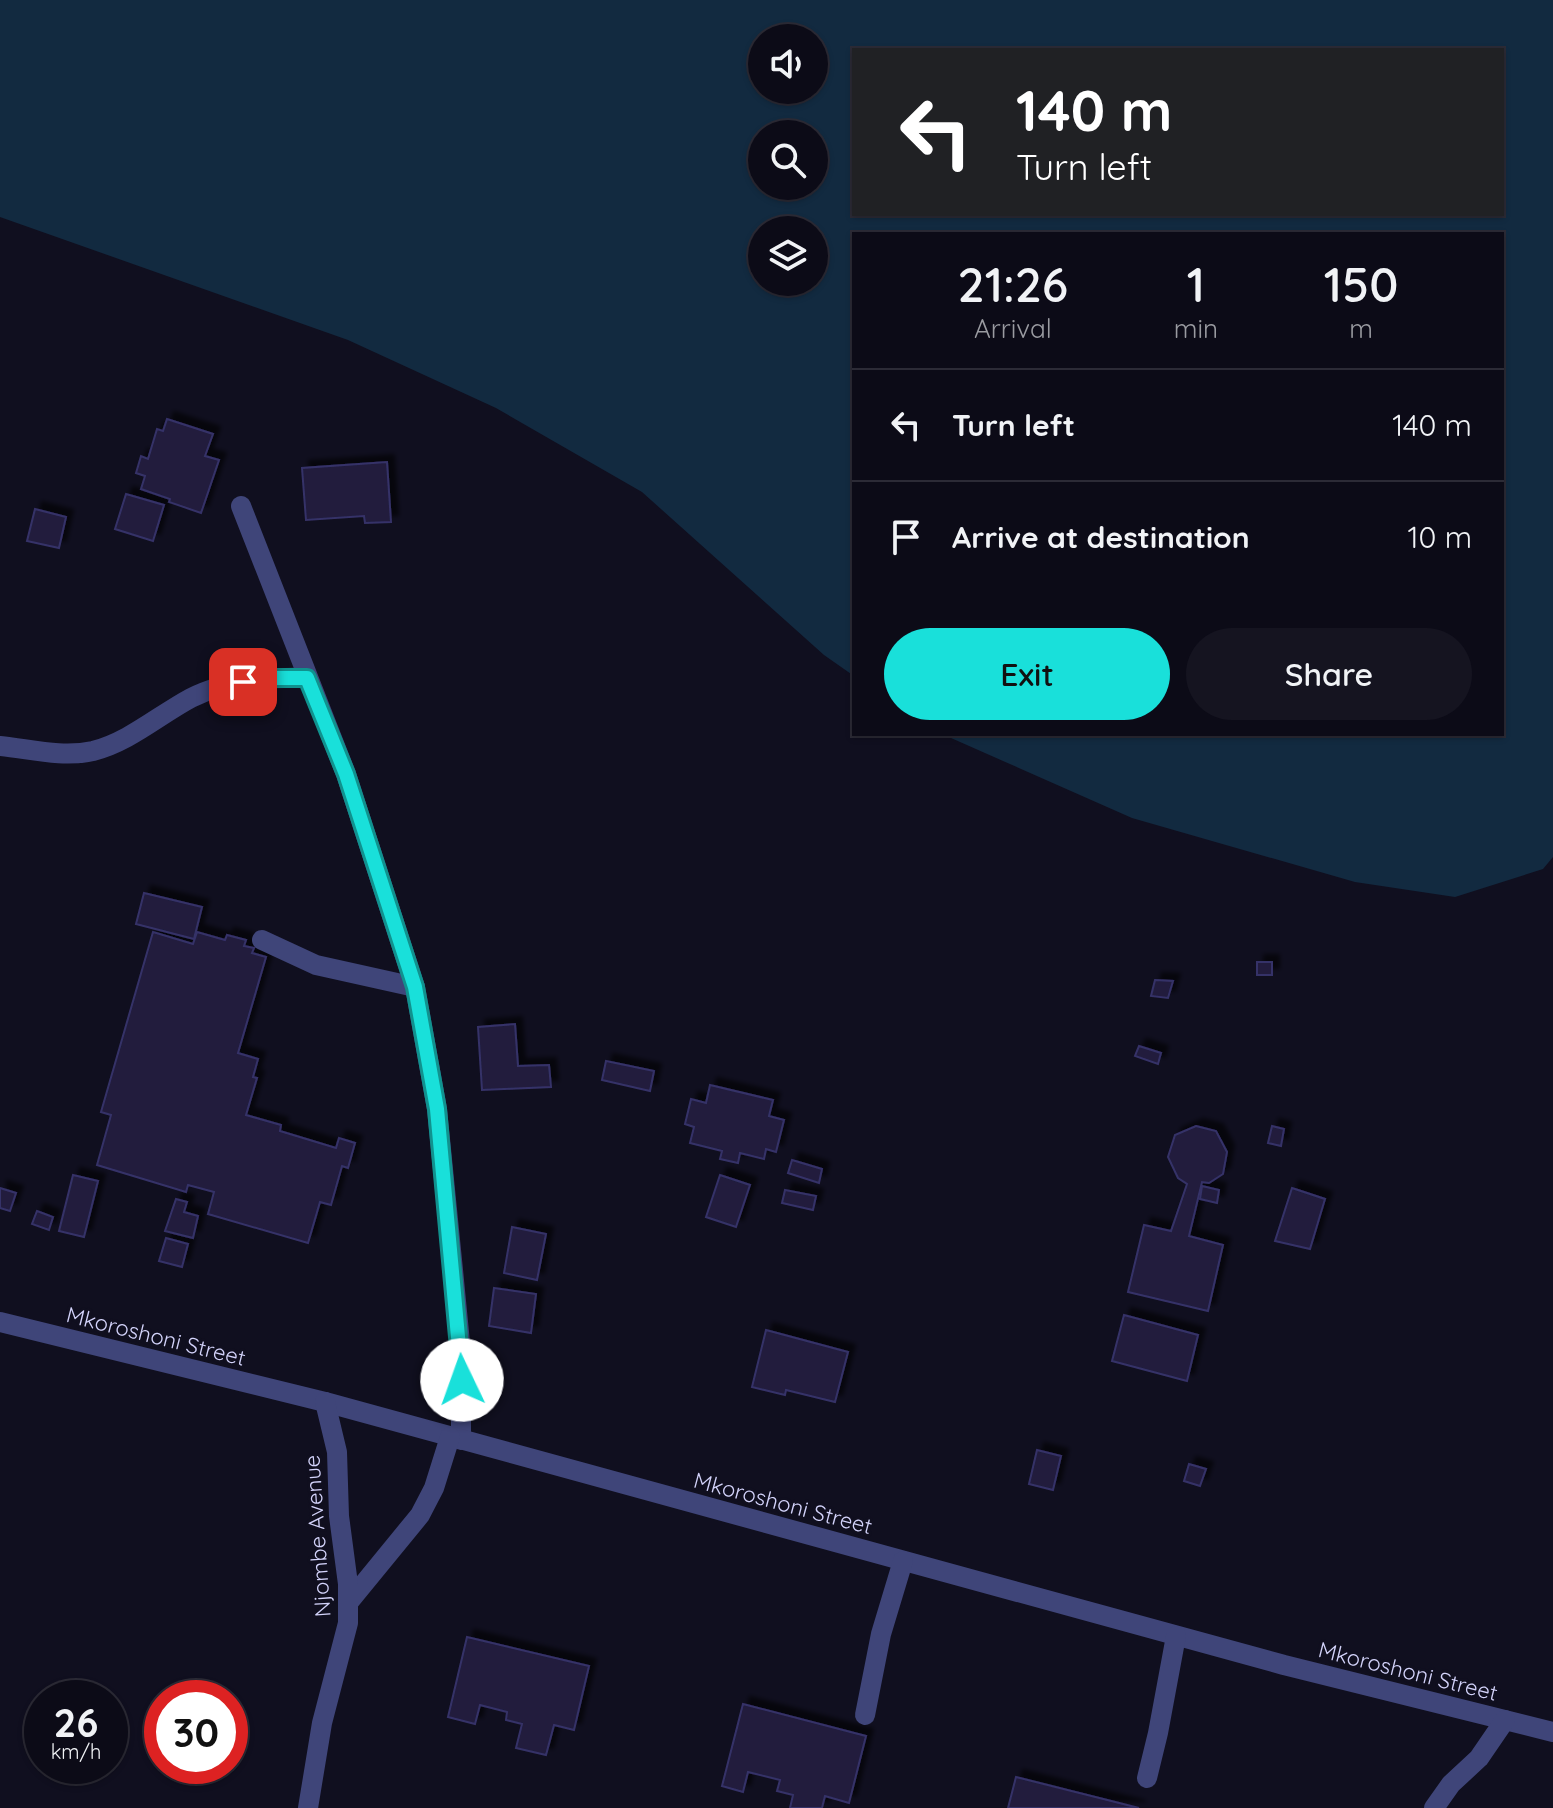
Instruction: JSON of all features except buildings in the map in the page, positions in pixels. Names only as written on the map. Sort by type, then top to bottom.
[{"type":"street","points":[[241,506],[346,774],[415,987],[437,1109],[461,1353],[455,1438],[434,1488],[420,1515],[348,1603]]},
{"type":"street","points":[[0,746],[52,753],[93,751],[129,735],[194,697],[220,687],[268,678],[307,678]]},
{"type":"street","points":[[262,940],[316,965],[415,987]]},
{"type":"street","name":"Mkoroshoni Street","points":[[0,1322],[325,1402],[1176,1636],[1553,1732]]},
{"type":"street","name":"Njombe Avenue","points":[[308,1808],[322,1723],[348,1623],[337,1452],[325,1402]]},
{"type":"street","points":[[865,1715],[881,1634],[903,1561]]},
{"type":"street","points":[[1147,1778],[1176,1636]]},
{"type":"street","points":[[1434,1808],[1451,1784],[1479,1758],[1505,1720]]},
{"type":"water","points":[[0,0],[1553,0],[1553,857],[1543,869],[1455,897],[1355,882],[1132,818],[947,736],[1504,736],[1504,232],[852,232],[852,675],[824,655],[642,492],[496,408],[348,340],[0,217]]},
{"type":"route","points":[[243,682],[268,678],[307,678],[346,774],[386,891],[415,987],[437,1109],[462,1380]]}]
